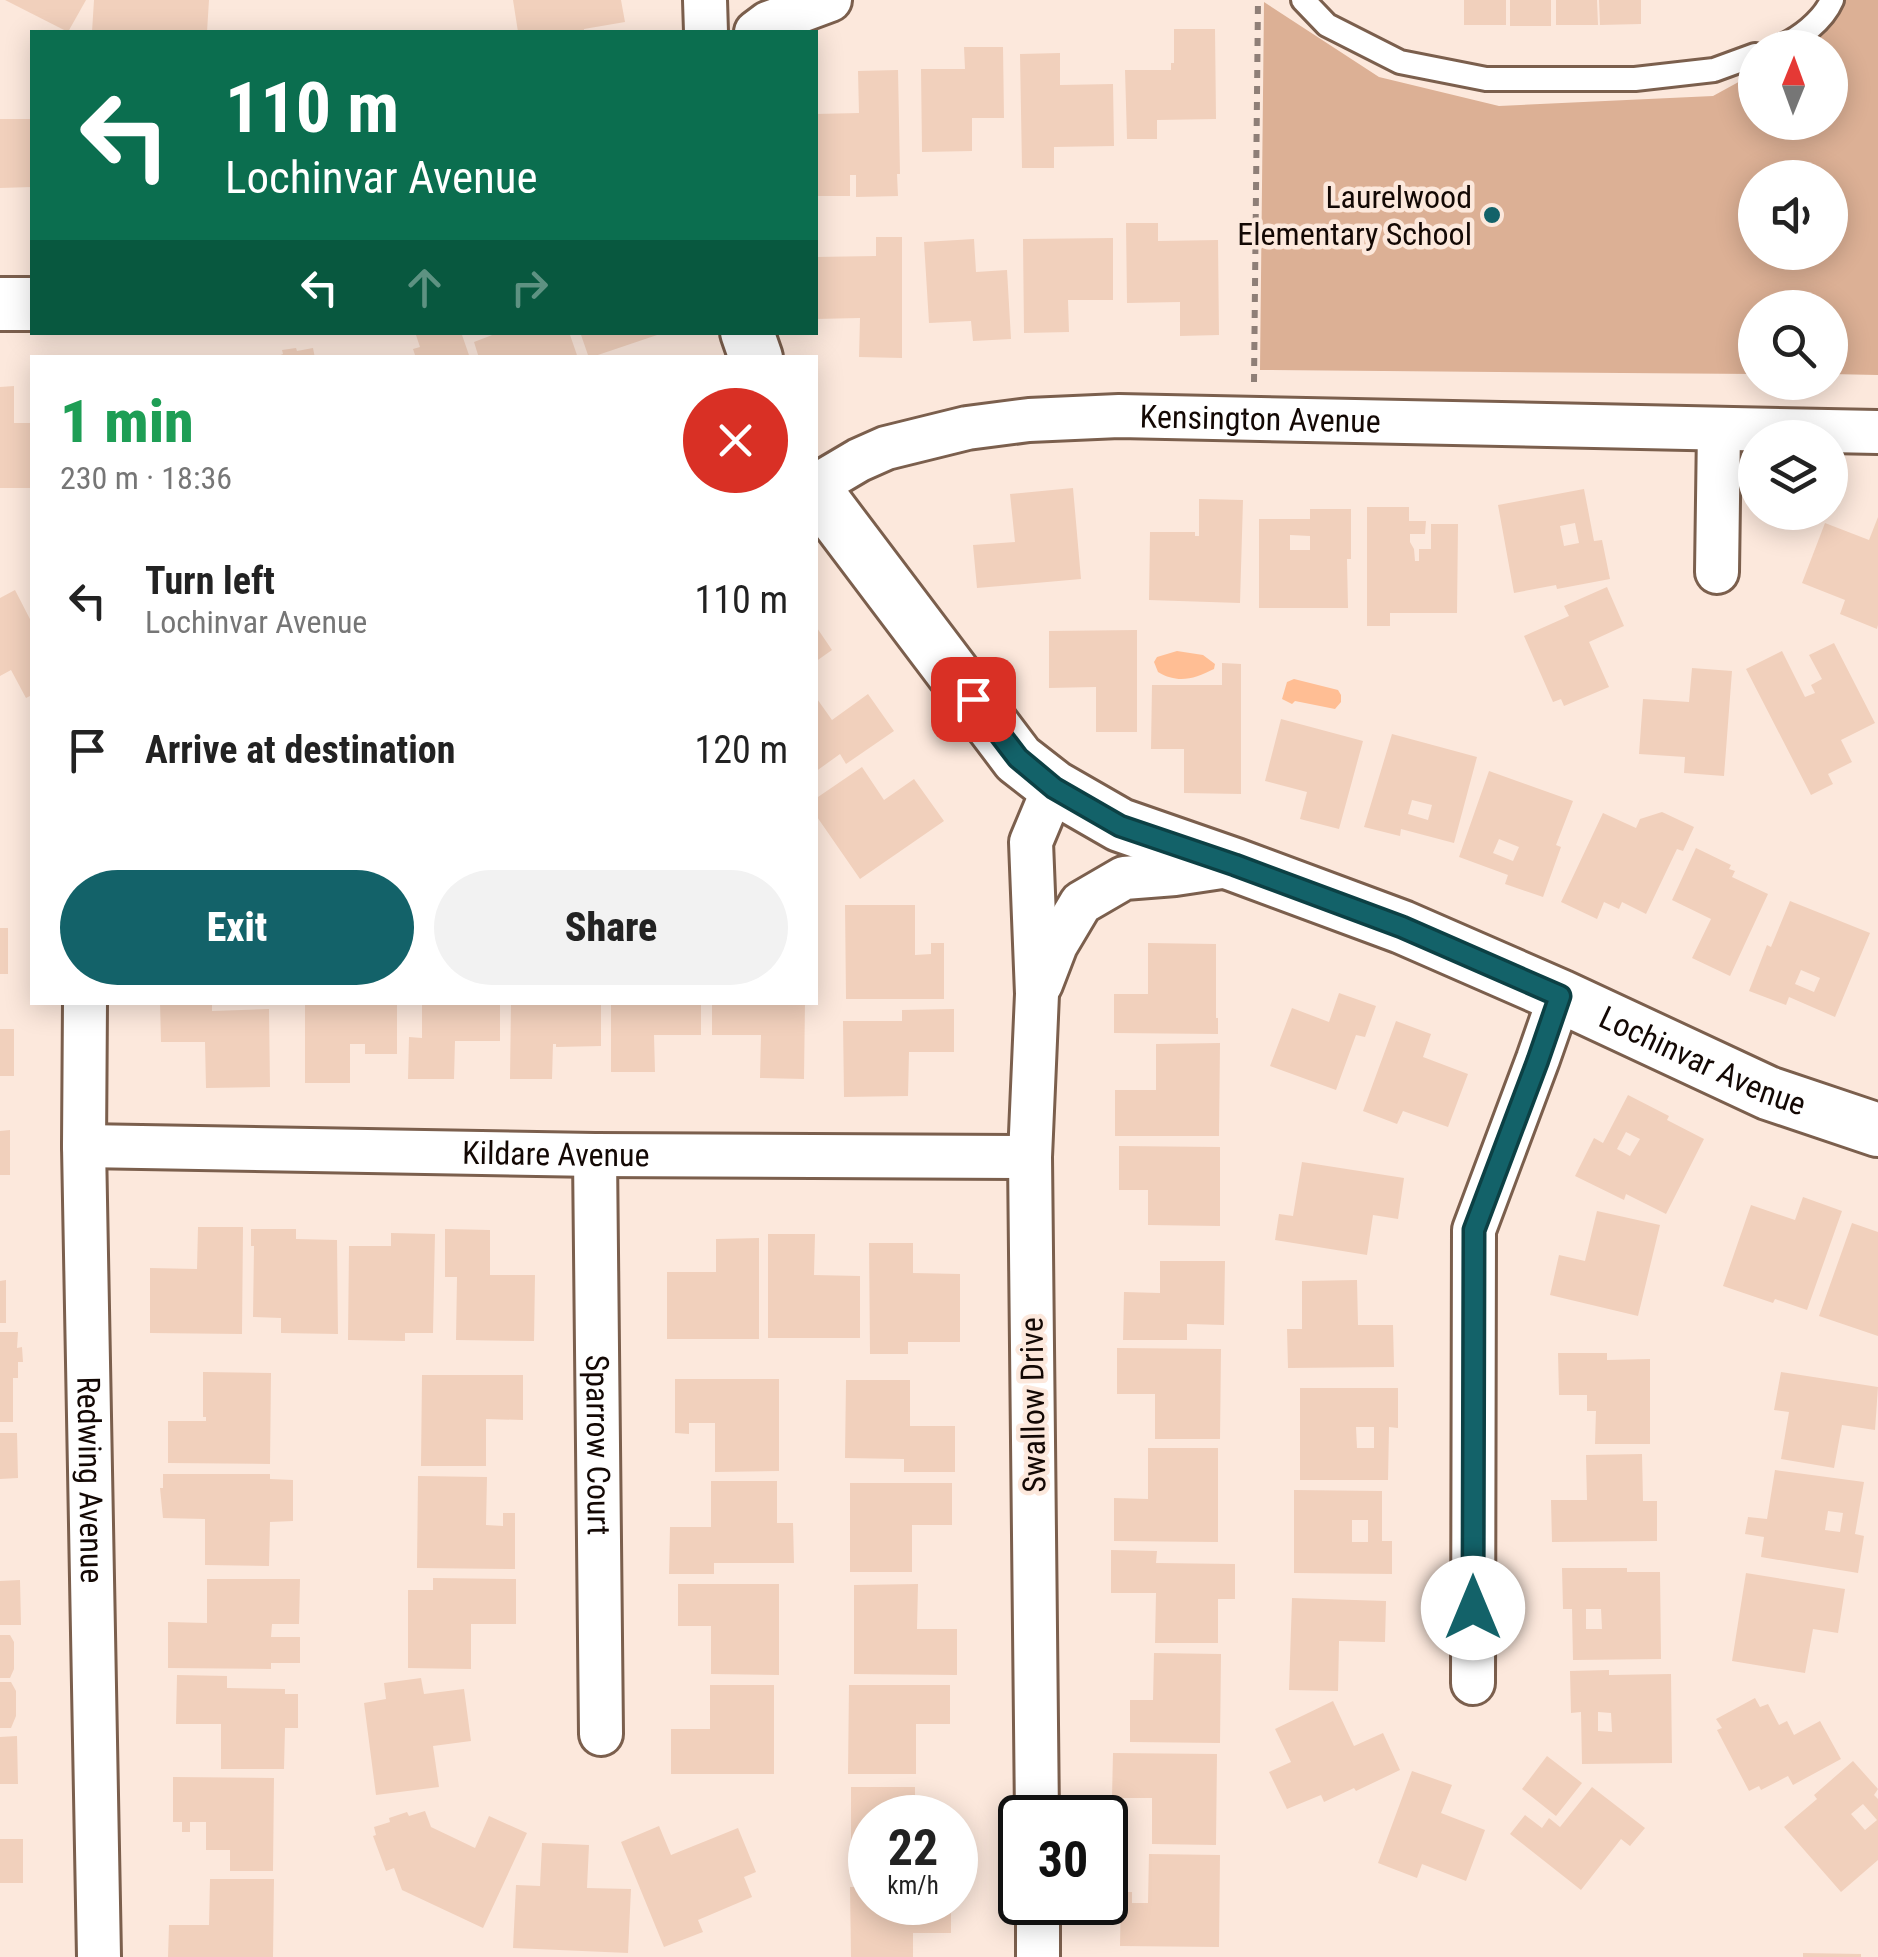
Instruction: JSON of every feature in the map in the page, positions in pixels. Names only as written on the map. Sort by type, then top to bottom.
[{"type":"street","points":[[706,0],[706,30]]},
{"type":"street","points":[[759,30],[830,0]]},
{"type":"street","points":[[0,304],[30,304]]},
{"type":"street","name":"Kensington Avenue","points":[[818,486],[886,448],[967,428],[1028,420],[1119,416],[1878,432]]},
{"type":"street","points":[[1717,572],[1719,428]]},
{"type":"street","name":"Lochinvar Avenue","points":[[818,492],[1018,758],[1054,788],[1120,826],[1402,927],[1768,1093],[1878,1130]]},
{"type":"street","name":"Swallow Drive","points":[[1037,1795],[1030,1157],[1037,994],[1030,842],[1054,788]]},
{"type":"street","name":"Swallow Drive","points":[[1037,994],[1056,946],[1081,903],[1124,878],[1235,865]]},
{"type":"street","points":[[1472,1683],[1474,1230],[1560,996]]},
{"type":"street","name":"Redwing Avenue","points":[[85,1005],[84,1146],[99,1957]]},
{"type":"street","name":"Kildare Avenue","points":[[84,1146],[595,1156],[1030,1157]]},
{"type":"street","name":"Sparrow Court","points":[[595,1156],[602,1734]]},
{"type":"street","points":[[1038,1925],[1038,1957]]},
{"type":"lane","points":[[1302,0],[1328,25],[1400,62],[1486,78],[1634,79],[1714,70],[1738,61]]},
{"type":"lane","points":[[1806,30],[1828,10],[1832,0]]},
{"type":"path","points":[[1254,382],[1258,0]]},
{"type":"shaded area","name":"Laurelwood Elementary School","points":[[1833,0],[1878,0],[1878,375],[1848,374],[1848,290],[1738,290],[1738,374],[1260,370],[1264,2],[1379,77],[1499,106],[1713,96],[1738,82],[1738,140],[1848,140],[1848,30],[1814,30]]},
{"type":"shaded area","points":[[1177,651],[1203,655],[1215,664],[1214,669],[1186,679],[1158,672],[1154,662],[1157,657]]},
{"type":"shaded area","points":[[1294,679],[1338,690],[1341,702],[1335,709],[1295,701],[1292,704],[1282,699],[1287,682]]},
{"type":"building","points":[[5,0],[86,0],[69,30]]},
{"type":"building","points":[[94,0],[209,0],[207,30],[92,30]]},
{"type":"building","points":[[513,0],[621,0],[625,22],[584,30],[518,30]]},
{"type":"building","points":[[1464,0],[1506,0],[1506,25],[1464,25]]},
{"type":"building","points":[[1510,0],[1551,0],[1551,26],[1510,26]]},
{"type":"building","points":[[1556,0],[1597,0],[1598,25],[1556,25]]},
{"type":"building","points":[[1599,0],[1641,0],[1641,24],[1600,25]]},
{"type":"building","points":[[1174,29],[1215,29],[1216,119],[1157,120],[1157,139],[1127,139],[1125,70],[1171,70]]},
{"type":"building","points":[[964,47],[1003,47],[1004,118],[972,118],[972,151],[922,152],[921,69],[965,69]]},
{"type":"building","points":[[1060,53],[1060,85],[1113,84],[1114,146],[1054,147],[1054,168],[1022,168],[1020,54]]},
{"type":"building","points":[[898,70],[898,196],[856,197],[856,175],[850,175],[850,196],[818,196],[818,114],[859,113],[858,71]]},
{"type":"building","points":[[0,119],[30,119],[30,187],[0,188]]},
{"type":"building","points":[[1126,223],[1158,223],[1158,241],[1218,240],[1219,335],[1180,336],[1180,302],[1127,303]]},
{"type":"building","points":[[876,237],[902,237],[902,358],[859,357],[860,318],[818,319],[818,257],[876,256]]},
{"type":"building","points":[[1113,238],[1113,300],[1068,300],[1069,332],[1024,333],[1023,239]]},
{"type":"building","points":[[974,239],[976,272],[1007,270],[1011,339],[973,341],[971,321],[929,323],[924,242]]},
{"type":"building","points":[[416,335],[462,335],[469,355],[415,355],[413,349],[420,347]]},
{"type":"building","points":[[492,335],[570,335],[577,355],[478,355],[474,342]]},
{"type":"building","points":[[581,335],[657,335],[598,355],[588,355]]},
{"type":"building","points":[[313,348],[314,355],[280,355],[282,350]]},
{"type":"building","points":[[14,386],[14,423],[30,423],[30,488],[0,488],[0,387]]},
{"type":"building","points":[[1073,488],[1081,579],[977,588],[973,545],[1015,542],[1010,494]]},
{"type":"building","points":[[1584,489],[1594,541],[1602,540],[1610,579],[1514,593],[1498,505]],"holes":[[[1575,523],[1579,543],[1564,546],[1560,526]]]},
{"type":"building","points":[[1199,499],[1243,500],[1240,603],[1149,600],[1150,532],[1195,532],[1199,536]]},
{"type":"building","points":[[1367,507],[1409,507],[1409,521],[1426,521],[1425,534],[1410,534],[1415,561],[1419,561],[1419,549],[1431,549],[1431,524],[1458,524],[1457,613],[1390,613],[1390,626],[1367,626]]},
{"type":"building","points":[[1310,509],[1351,509],[1348,608],[1259,608],[1259,519],[1310,519]],"holes":[[[1290,535],[1310,536],[1310,550],[1290,550]]]},
{"type":"building","points":[[1878,517],[1877,629],[1840,614],[1845,600],[1802,583],[1822,530],[1843,530],[1869,540]]},
{"type":"building","points":[[1607,587],[1624,626],[1589,642],[1609,687],[1564,706],[1561,699],[1553,702],[1524,636],[1569,616],[1564,606]]},
{"type":"building","points":[[15,590],[30,619],[30,696],[26,698],[11,670],[0,676],[0,598]]},
{"type":"building","points":[[818,629],[832,650],[818,660]]},
{"type":"building","points":[[1137,630],[1137,732],[1096,732],[1096,687],[1049,688],[1049,631]]},
{"type":"building","points":[[1834,643],[1875,723],[1841,740],[1852,762],[1828,774],[1833,784],[1811,795],[1746,669],[1782,651],[1805,697],[1815,693],[1811,685],[1822,679],[1809,655]]},
{"type":"building","points":[[1222,663],[1241,664],[1241,794],[1184,793],[1184,749],[1151,749],[1152,685],[1222,685]]},
{"type":"building","points":[[1692,668],[1732,671],[1724,776],[1684,773],[1685,757],[1639,754],[1643,699],[1689,702]]},
{"type":"building","points":[[868,694],[894,731],[846,764],[840,754],[818,770],[818,700],[832,720]]},
{"type":"building","points":[[1281,719],[1363,741],[1339,829],[1300,819],[1307,792],[1265,781]]},
{"type":"building","points":[[1392,734],[1477,757],[1454,843],[1401,829],[1400,836],[1364,827]],"holes":[[[1412,800],[1432,805],[1428,820],[1408,814]]]},
{"type":"building","points":[[862,767],[884,800],[914,779],[944,821],[860,879],[818,818],[818,797]]},
{"type":"building","points":[[1489,771],[1573,801],[1556,845],[1561,847],[1543,897],[1505,884],[1508,875],[1459,857]],"holes":[[[1499,839],[1519,847],[1513,861],[1493,853]]]},
{"type":"building","points":[[1662,812],[1694,827],[1683,851],[1677,849],[1646,914],[1622,902],[1619,909],[1604,902],[1597,919],[1561,902],[1603,813],[1636,828],[1640,819]]},
{"type":"building","points":[[1696,848],[1731,865],[1729,869],[1735,871],[1732,877],[1768,894],[1730,976],[1692,958],[1711,919],[1672,900]]},
{"type":"building","points":[[1790,901],[1870,933],[1835,1017],[1789,997],[1786,1005],[1749,991],[1767,945],[1771,947]],"holes":[[[1801,970],[1820,978],[1814,992],[1795,984]]]},
{"type":"building","points":[[845,905],[915,905],[915,955],[931,954],[931,943],[944,943],[944,999],[846,999]]},
{"type":"building","points":[[0,928],[8,928],[8,974],[0,974]]},
{"type":"building","points":[[1148,943],[1216,944],[1218,1034],[1114,1033],[1114,994],[1148,994]]},
{"type":"building","points":[[1339,993],[1376,1006],[1365,1037],[1356,1035],[1336,1090],[1270,1066],[1292,1008],[1329,1022]]},
{"type":"building","points":[[160,1005],[212,1005],[212,1011],[269,1009],[270,1087],[206,1088],[205,1042],[161,1042]]},
{"type":"building","points":[[305,1005],[397,1005],[397,1054],[365,1054],[365,1044],[350,1044],[350,1083],[305,1083]]},
{"type":"building","points":[[422,1005],[500,1005],[500,1041],[455,1041],[454,1079],[408,1079],[409,1037],[422,1038]]},
{"type":"building","points":[[511,1005],[601,1005],[601,1046],[553,1044],[552,1079],[510,1079]]},
{"type":"building","points":[[611,1005],[701,1005],[701,1035],[654,1035],[655,1072],[611,1072]]},
{"type":"building","points":[[712,1005],[805,1005],[804,1079],[760,1078],[761,1035],[712,1035]]},
{"type":"building","points":[[954,1009],[954,1052],[909,1052],[908,1096],[844,1097],[843,1021],[902,1021],[902,1010]]},
{"type":"building","points":[[1396,1021],[1431,1034],[1423,1057],[1468,1074],[1448,1127],[1403,1111],[1397,1124],[1363,1111]]},
{"type":"building","points":[[0,1029],[14,1029],[14,1076],[0,1076]]},
{"type":"building","points":[[1220,1043],[1219,1136],[1115,1136],[1115,1090],[1156,1090],[1156,1044]]},
{"type":"building","points":[[1628,1095],[1704,1139],[1666,1214],[1626,1194],[1624,1200],[1575,1176],[1594,1138],[1603,1143]],"holes":[[[1626,1132],[1640,1139],[1630,1156],[1617,1149]]]},
{"type":"building","points":[[10,1130],[10,1175],[0,1175],[0,1131]]},
{"type":"building","points":[[1119,1146],[1220,1147],[1220,1226],[1148,1225],[1148,1190],[1119,1190]]},
{"type":"building","points":[[1302,1162],[1404,1178],[1398,1219],[1373,1215],[1367,1255],[1275,1240],[1279,1214],[1293,1216]]},
{"type":"building","points":[[1803,1197],[1842,1211],[1807,1310],[1723,1286],[1751,1205],[1795,1220]]},
{"type":"building","points":[[1597,1211],[1660,1225],[1638,1316],[1550,1295],[1559,1255],[1585,1261]]},
{"type":"building","points":[[1852,1223],[1878,1232],[1878,1336],[1819,1316]]},
{"type":"building","points":[[198,1227],[243,1227],[242,1334],[150,1333],[150,1268],[197,1269]]},
{"type":"building","points":[[251,1229],[296,1229],[296,1239],[337,1240],[338,1334],[281,1333],[281,1318],[253,1317]]},
{"type":"building","points":[[445,1229],[490,1230],[490,1275],[535,1275],[534,1341],[456,1340],[457,1277],[445,1277]]},
{"type":"building","points":[[391,1233],[435,1234],[433,1333],[405,1333],[405,1341],[348,1340],[349,1246],[391,1246]]},
{"type":"building","points":[[768,1234],[815,1234],[814,1275],[860,1276],[860,1338],[768,1338]]},
{"type":"building","points":[[759,1238],[759,1339],[667,1339],[667,1272],[716,1272],[716,1239]]},
{"type":"building","points":[[869,1243],[913,1243],[913,1273],[960,1274],[960,1342],[908,1342],[908,1354],[870,1354]]},
{"type":"building","points":[[1160,1261],[1225,1261],[1224,1325],[1187,1324],[1187,1340],[1123,1340],[1124,1292],[1160,1293]]},
{"type":"building","points":[[6,1280],[6,1323],[0,1323],[0,1281]]},
{"type":"building","points":[[1357,1280],[1358,1325],[1393,1325],[1394,1367],[1288,1368],[1287,1329],[1302,1329],[1302,1281]]},
{"type":"building","points":[[0,1332],[18,1332],[17,1348],[22,1347],[23,1362],[18,1362],[18,1378],[13,1378],[13,1422],[0,1422]]},
{"type":"building","points":[[1117,1348],[1221,1349],[1220,1439],[1155,1439],[1155,1394],[1117,1394]]},
{"type":"building","points":[[1558,1353],[1607,1353],[1607,1360],[1650,1359],[1650,1444],[1595,1444],[1596,1411],[1587,1411],[1587,1395],[1559,1395]]},
{"type":"building","points":[[203,1372],[271,1373],[270,1464],[168,1463],[168,1421],[206,1421]]},
{"type":"building","points":[[1781,1372],[1878,1387],[1875,1430],[1842,1425],[1834,1468],[1781,1459],[1789,1412],[1774,1410]]},
{"type":"building","points":[[422,1375],[523,1375],[523,1420],[486,1419],[486,1466],[421,1466]]},
{"type":"building","points":[[675,1379],[779,1379],[779,1471],[715,1472],[715,1423],[689,1423],[689,1434],[675,1433]]},
{"type":"building","points":[[846,1380],[910,1380],[910,1426],[955,1426],[955,1472],[904,1472],[904,1459],[845,1458]]},
{"type":"building","points":[[1300,1388],[1398,1388],[1398,1428],[1389,1427],[1388,1480],[1300,1480]],"holes":[[[1356,1427],[1374,1427],[1374,1448],[1357,1448]]]},
{"type":"building","points":[[0,1433],[17,1433],[18,1478],[0,1479]]},
{"type":"building","points":[[1148,1448],[1218,1448],[1218,1542],[1114,1541],[1114,1498],[1148,1499]]},
{"type":"building","points":[[1642,1454],[1643,1501],[1657,1501],[1657,1541],[1552,1542],[1551,1500],[1587,1500],[1586,1455]]},
{"type":"building","points":[[1775,1470],[1864,1482],[1855,1534],[1864,1536],[1858,1573],[1761,1557],[1764,1537],[1745,1534],[1748,1517],[1767,1519]],"holes":[[[1828,1511],[1843,1513],[1840,1532],[1825,1530]]]},
{"type":"building","points":[[163,1474],[270,1474],[270,1479],[293,1480],[293,1521],[270,1522],[269,1566],[205,1565],[205,1519],[163,1518]]},
{"type":"building","points":[[418,1476],[487,1477],[486,1525],[503,1526],[503,1513],[515,1513],[515,1569],[417,1568]]},
{"type":"building","points":[[711,1481],[777,1481],[777,1523],[793,1523],[794,1563],[714,1563],[714,1574],[669,1574],[670,1527],[711,1527]]},
{"type":"building","points":[[850,1483],[952,1483],[952,1525],[912,1525],[912,1572],[850,1572]]},
{"type":"building","points":[[1294,1490],[1382,1491],[1382,1541],[1392,1541],[1392,1574],[1294,1573]],"holes":[[[1352,1520],[1368,1520],[1368,1542],[1352,1542]]]},
{"type":"building","points":[[1111,1550],[1157,1551],[1156,1563],[1235,1564],[1235,1599],[1218,1599],[1218,1643],[1155,1643],[1156,1593],[1111,1593]]},
{"type":"building","points":[[1562,1568],[1660,1572],[1661,1659],[1573,1660],[1572,1609],[1563,1609]],"holes":[[[1586,1609],[1601,1609],[1602,1629],[1586,1629]]]},
{"type":"building","points":[[1746,1573],[1845,1589],[1838,1633],[1813,1629],[1805,1673],[1732,1661]]},
{"type":"building","points":[[433,1578],[516,1579],[516,1624],[471,1624],[471,1669],[408,1668],[408,1590],[433,1590]]},
{"type":"building","points":[[207,1579],[300,1579],[299,1624],[272,1624],[271,1637],[300,1637],[300,1663],[271,1663],[271,1669],[168,1668],[168,1622],[207,1623]]},
{"type":"building","points":[[20,1580],[21,1625],[0,1625],[0,1581]]},
{"type":"building","points":[[678,1584],[779,1584],[779,1675],[711,1674],[711,1626],[678,1626]]},
{"type":"building","points":[[918,1584],[917,1629],[957,1629],[957,1675],[854,1674],[854,1585]]},
{"type":"building","points":[[1292,1598],[1386,1601],[1385,1642],[1339,1641],[1338,1691],[1289,1690]]},
{"type":"building","points":[[0,1635],[10,1635],[14,1642],[10,1678],[0,1678]]},
{"type":"building","points":[[1154,1653],[1221,1654],[1220,1743],[1130,1742],[1130,1700],[1153,1700]]},
{"type":"building","points":[[1570,1671],[1671,1674],[1672,1763],[1582,1764],[1581,1712],[1571,1713]],"holes":[[[1598,1712],[1611,1713],[1612,1732],[1598,1731]]]},
{"type":"building","points":[[177,1675],[227,1676],[227,1688],[285,1689],[285,1694],[298,1694],[298,1728],[285,1728],[284,1769],[221,1769],[221,1724],[176,1724]]},
{"type":"building","points":[[421,1678],[424,1694],[464,1689],[471,1741],[433,1746],[439,1787],[376,1795],[364,1703],[386,1699],[384,1683]]},
{"type":"building","points":[[0,1682],[11,1682],[16,1691],[16,1716],[11,1728],[0,1728]]},
{"type":"building","points":[[710,1685],[774,1685],[774,1774],[671,1774],[671,1729],[710,1729]]},
{"type":"building","points":[[849,1685],[950,1685],[950,1724],[916,1724],[916,1774],[848,1774]]},
{"type":"building","points":[[1755,1698],[1760,1707],[1768,1704],[1779,1725],[1787,1721],[1794,1735],[1820,1721],[1841,1759],[1793,1785],[1788,1776],[1761,1790],[1759,1786],[1749,1791],[1717,1730],[1722,1728],[1716,1719]]},
{"type":"building","points":[[1333,1701],[1354,1746],[1383,1733],[1400,1770],[1356,1791],[1354,1788],[1324,1802],[1321,1795],[1287,1809],[1269,1772],[1291,1762],[1275,1729]]},
{"type":"building","points":[[17,1736],[18,1784],[0,1784],[0,1737]]},
{"type":"building","points":[[1113,1753],[1217,1754],[1216,1845],[1152,1844],[1152,1798],[1112,1795]]},
{"type":"building","points":[[1547,1756],[1582,1783],[1556,1816],[1522,1789]]},
{"type":"building","points":[[1853,1761],[1878,1789],[1874,1795],[1878,1799],[1878,1860],[1841,1892],[1784,1827],[1817,1799],[1814,1795]],"holes":[[[1863,1804],[1877,1820],[1865,1830],[1851,1814]]]},
{"type":"building","points":[[1412,1771],[1452,1785],[1441,1813],[1485,1830],[1466,1881],[1422,1864],[1417,1878],[1378,1863]]},
{"type":"building","points":[[173,1777],[274,1778],[273,1871],[230,1871],[230,1850],[206,1850],[206,1822],[190,1822],[190,1832],[182,1832],[182,1822],[173,1822]]},
{"type":"building","points":[[851,1787],[915,1787],[915,1795],[851,1795]]},
{"type":"building","points":[[1592,1787],[1645,1828],[1630,1846],[1621,1839],[1581,1890],[1510,1834],[1525,1815],[1542,1828],[1549,1818],[1560,1827]]},
{"type":"building","points":[[425,1811],[431,1827],[475,1848],[489,1816],[527,1833],[483,1928],[402,1890],[394,1868],[386,1871],[373,1836],[374,1827],[407,1812],[409,1816]]},
{"type":"building","points":[[659,1826],[671,1855],[738,1828],[756,1872],[744,1877],[752,1897],[698,1920],[703,1932],[664,1947],[621,1842]]},
{"type":"building","points":[[0,1839],[23,1839],[23,1883],[0,1883]]},
{"type":"building","points":[[542,1843],[589,1845],[587,1888],[631,1889],[628,1953],[513,1948],[516,1885],[540,1886]]},
{"type":"building","points":[[1149,1854],[1220,1855],[1219,1947],[1120,1946],[1120,1925],[1128,1925],[1128,1892],[1132,1892],[1132,1903],[1148,1903]]},
{"type":"building","points":[[210,1879],[274,1879],[273,1957],[168,1957],[169,1925],[209,1925]]},
{"type":"building","points":[[851,1925],[951,1925],[951,1933],[913,1933],[913,1957],[851,1957]]},
{"type":"building","points":[[1803,1953],[1861,1954],[1861,1957],[1803,1957]]},
{"type":"place","name":"Laurelwood Elementary School","points":[[1492,215]]},
{"type":"route","points":[[973,699],[1018,758],[1054,788],[1120,826],[1402,927],[1560,996],[1474,1230],[1473,1608]]}]
